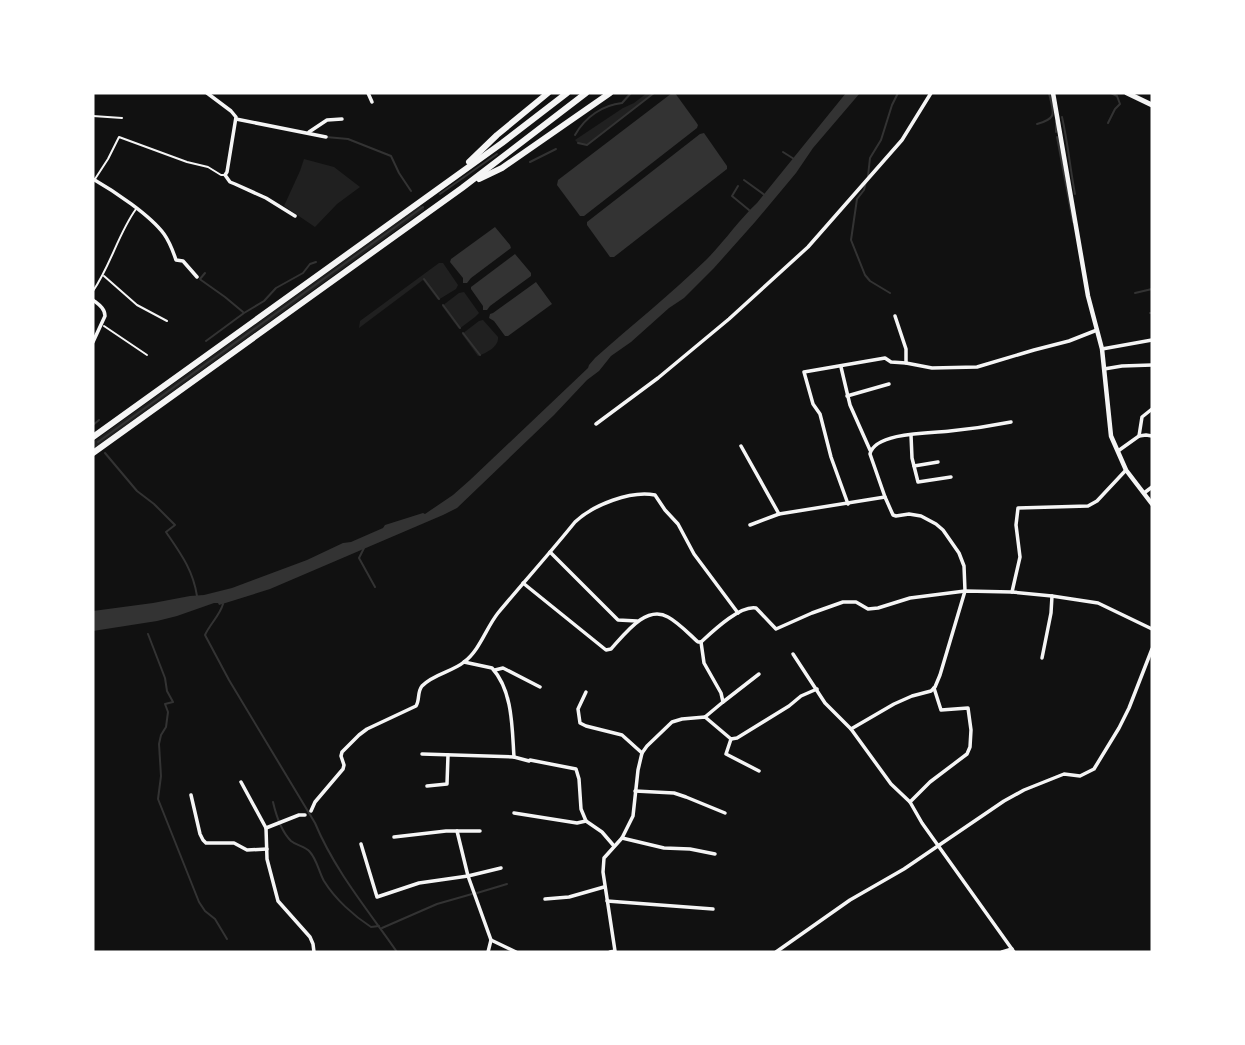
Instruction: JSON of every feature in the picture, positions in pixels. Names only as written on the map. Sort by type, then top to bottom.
[{"type":"highway","points":[[456,176],[491,141],[548,93]]},
{"type":"highway","points":[[93,437],[567,93]]},
{"type":"highway","points":[[93,453],[462,188],[586,93]]},
{"type":"highway","points":[[462,188],[502,168],[610,93]]},
{"type":"main road","points":[[1127,93],[1152,105]]},
{"type":"street","points":[[206,93],[235,115],[225,175],[234,184],[266,198],[295,216]]},
{"type":"street","points":[[368,93],[372,102]]},
{"type":"street","points":[[596,424],[658,379],[808,247],[902,141],[931,93]]},
{"type":"street","points":[[1053,93],[1088,296],[1102,349],[1111,436],[1126,470],[1152,505]]},
{"type":"street","points":[[308,133],[327,120],[342,119]]},
{"type":"street","points":[[236,120],[326,137]]},
{"type":"street","points":[[94,179],[154,224],[165,235],[176,260],[183,261],[197,276]]},
{"type":"street","points":[[93,299],[105,312],[93,342]]},
{"type":"street","points":[[895,316],[906,349],[906,363]]},
{"type":"street","points":[[848,504],[804,372],[885,358],[891,362],[932,368],[984,366],[1097,330]]},
{"type":"street","points":[[1102,349],[1152,340]]},
{"type":"street","points":[[1104,369],[1152,365]]},
{"type":"street","points":[[841,367],[847,396],[893,514],[921,516],[936,524],[959,553],[964,566],[965,591],[934,688],[941,709],[968,708],[970,747],[967,754],[930,782],[910,802]]},
{"type":"street","points":[[847,396],[889,384]]},
{"type":"street","points":[[1139,436],[1142,417],[1152,409]]},
{"type":"street","points":[[870,450],[899,435],[1011,422]]},
{"type":"street","points":[[911,434],[918,482],[951,477]]},
{"type":"street","points":[[1118,451],[1139,436],[1152,436]]},
{"type":"street","points":[[741,446],[779,514]]},
{"type":"street","points":[[914,466],[938,461]]},
{"type":"street","points":[[1012,592],[1020,557],[1016,525],[1018,508],[1088,506],[1097,501],[1126,470]]},
{"type":"street","points":[[1144,492],[1152,487]]},
{"type":"street","points":[[311,811],[315,802],[343,769],[342,752],[347,746],[367,729],[416,706],[422,686],[464,662],[523,582],[575,522],[594,508],[624,498],[653,494],[678,524],[694,554],[738,613]]},
{"type":"street","points":[[750,525],[779,514],[885,497]]},
{"type":"street","points":[[550,552],[618,620],[637,621],[658,614],[666,615],[701,642]]},
{"type":"street","points":[[523,582],[606,650],[611,649],[637,621]]},
{"type":"street","points":[[701,642],[738,613],[752,607],[775,629],[843,602],[856,603],[869,609],[910,598],[965,591],[1012,592],[1098,603],[1152,629]]},
{"type":"street","points":[[1042,658],[1052,596]]},
{"type":"street","points":[[701,642],[704,663],[721,693],[723,702]]},
{"type":"street","points":[[776,952],[850,900],[939,847],[987,812],[1024,790],[1064,774],[1080,776],[1094,769],[1129,708],[1152,649]]},
{"type":"street","points":[[793,654],[825,703],[850,729],[891,784],[910,802],[1013,951]]},
{"type":"street","points":[[464,662],[488,666],[495,670],[507,695],[514,757]]},
{"type":"street","points":[[495,670],[503,668],[540,687]]},
{"type":"street","points":[[614,952],[603,873],[604,858],[622,838],[633,816],[642,752],[672,722],[705,717],[759,674]]},
{"type":"street","points":[[850,729],[894,704],[934,688]]},
{"type":"street","points":[[705,717],[731,739],[737,738],[801,696],[817,690]]},
{"type":"street","points":[[586,692],[578,709],[580,723],[622,735],[642,752]]},
{"type":"street","points":[[731,739],[726,754],[759,771]]},
{"type":"street","points":[[422,754],[514,757],[576,769],[581,810],[586,821],[602,832],[614,846]]},
{"type":"street","points":[[427,786],[447,784],[449,755]]},
{"type":"street","points":[[241,782],[267,828],[267,859],[278,901],[310,937],[314,952]]},
{"type":"street","points":[[635,791],[674,793],[725,813]]},
{"type":"street","points":[[191,795],[200,834],[206,843],[234,843],[247,850],[267,849]]},
{"type":"street","points":[[514,813],[577,823],[586,821]]},
{"type":"street","points":[[267,828],[305,815]]},
{"type":"street","points":[[457,831],[468,876],[491,940],[488,952]]},
{"type":"street","points":[[394,836],[480,831]]},
{"type":"street","points":[[622,838],[664,848],[715,854]]},
{"type":"street","points":[[361,845],[377,897],[419,883],[501,868]]},
{"type":"street","points":[[545,899],[569,897],[605,887]]},
{"type":"street","points":[[607,901],[713,909]]},
{"type":"street","points":[[491,940],[516,952]]},
{"type":"street","points":[[1002,952],[1013,951]]},
{"type":"lane","points":[[93,116],[122,118]]},
{"type":"lane","points":[[94,179],[119,137],[225,175]]},
{"type":"lane","points":[[93,291],[136,209]]},
{"type":"lane","points":[[103,275],[137,305],[167,321]]},
{"type":"path","points":[[101,324],[147,355]]},
{"type":"shaded area","points":[[647,93],[654,93],[587,145],[575,140],[634,103]]},
{"type":"shaded area","points":[[675,93],[696,122],[697,128],[584,216],[580,216],[557,185],[558,180]]},
{"type":"shaded area","points":[[846,93],[860,93],[813,148],[796,173],[714,268],[684,298],[611,356],[599,371],[457,508],[270,589],[157,621],[93,631],[93,611],[204,595],[232,588],[351,542],[385,525],[425,514],[453,495],[588,368],[595,358],[706,260],[757,203]]},
{"type":"shaded area","points":[[704,133],[727,169],[614,257],[610,257],[587,222]]},
{"type":"shaded area","points":[[304,159],[334,167],[360,187],[337,204],[315,227],[284,206]]},
{"type":"shaded area","points":[[420,206],[424,207],[424,210],[93,449],[93,442]]},
{"type":"shaded area","points":[[495,227],[511,248],[467,283],[463,283],[463,278],[450,262],[451,259]]},
{"type":"shaded area","points":[[515,254],[531,276],[487,310],[483,310],[471,287]]},
{"type":"shaded area","points":[[439,263],[443,263],[458,285],[456,289],[438,300],[423,280],[359,328],[360,321]]},
{"type":"shaded area","points":[[536,282],[552,304],[505,336],[489,318],[490,314]]},
{"type":"shaded area","points":[[464,292],[479,313],[459,329],[442,306]]},
{"type":"shaded area","points":[[483,320],[498,337],[498,341],[491,349],[478,356],[462,334]]},
{"type":"waterway","points":[[575,135],[595,113],[622,103],[631,93]]},
{"type":"waterway","points":[[578,143],[587,145],[654,93]]},
{"type":"waterway","points":[[868,176],[870,158],[881,140],[898,93]]},
{"type":"waterway","points":[[1037,124],[1052,117],[1049,93]]},
{"type":"waterway","points":[[1108,123],[1120,104],[1117,96],[1111,93]]},
{"type":"waterway","points":[[1062,117],[1075,194]]},
{"type":"waterway","points":[[1056,122],[1056,132]]},
{"type":"waterway","points":[[326,137],[348,139],[391,156],[411,191]]},
{"type":"waterway","points":[[1057,137],[1073,222]]},
{"type":"waterway","points":[[530,162],[556,149]]},
{"type":"waterway","points":[[783,152],[794,159]]},
{"type":"waterway","points":[[440,194],[497,154]]},
{"type":"waterway","points":[[744,180],[766,196]]},
{"type":"waterway","points":[[866,181],[864,190],[857,199],[851,240],[865,275],[890,293]]},
{"type":"waterway","points":[[738,186],[732,196],[749,210]]},
{"type":"waterway","points":[[98,442],[423,207]]},
{"type":"waterway","points":[[206,341],[264,301],[276,288],[303,273],[310,264],[316,262]]},
{"type":"waterway","points":[[205,273],[200,279],[243,312]]},
{"type":"waterway","points":[[424,279],[439,299]]},
{"type":"waterway","points":[[1135,293],[1152,289]]},
{"type":"waterway","points":[[443,305],[460,328]]},
{"type":"waterway","points":[[463,333],[480,355]]},
{"type":"waterway","points":[[93,425],[99,420]]},
{"type":"waterway","points":[[105,453],[137,491],[175,525],[166,532],[189,570],[197,596]]},
{"type":"waterway","points":[[364,548],[359,558],[375,587]]},
{"type":"waterway","points":[[223,604],[205,635],[315,823],[332,858],[397,952]]},
{"type":"waterway","points":[[148,634],[173,702],[165,704],[168,712],[166,727],[159,744],[161,776],[158,799],[199,902],[215,919],[227,939]]},
{"type":"waterway","points":[[273,802],[284,833],[291,841],[310,852],[324,881],[345,907],[371,927],[379,926]]},
{"type":"waterway","points":[[477,893],[507,884]]},
{"type":"waterway","points":[[382,928],[437,904],[472,894]]}]
